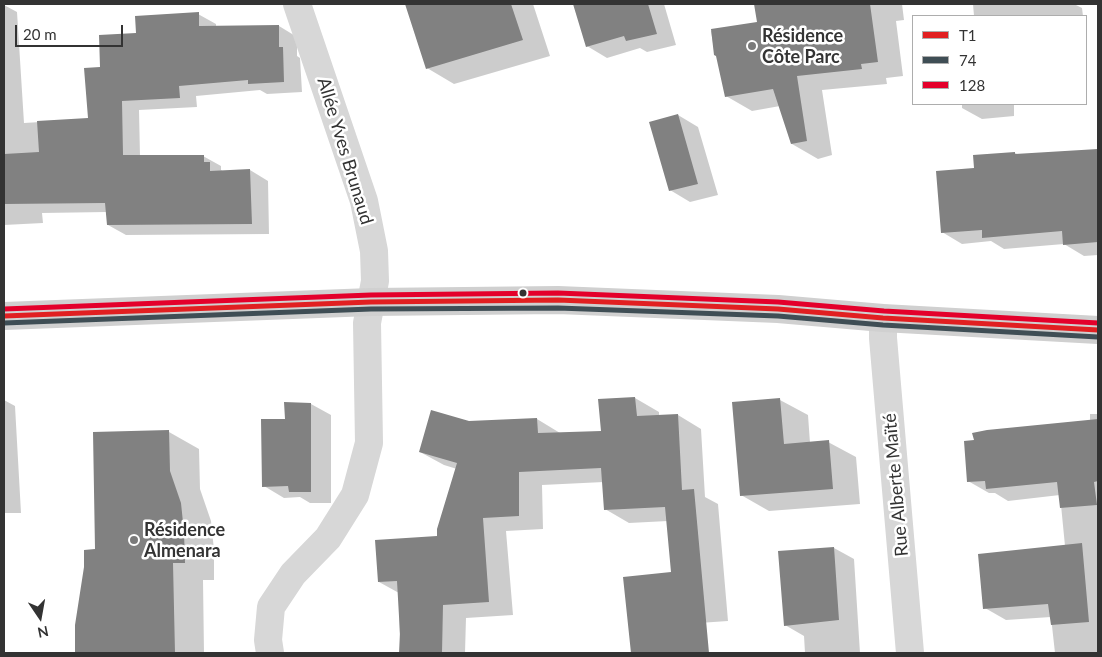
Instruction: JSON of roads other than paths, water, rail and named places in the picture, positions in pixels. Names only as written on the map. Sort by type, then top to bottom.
[{"type":"main road","points":[[4,316],[371,302],[558,300],[778,309],[883,318],[1098,330]]},
{"type":"street","name":"Allée Yves Brunaud","points":[[270,653],[268,640],[271,607],[293,574],[328,538],[355,495],[369,443],[367,323],[375,281],[374,251],[364,201],[297,4]]},
{"type":"street","name":"Rue Alberte Maïté","points":[[883,318],[883,338],[910,653]]},
{"type":"place","name":"Résidence Côte Parc","points":[[752,46]]},
{"type":"place","name":"Résidence Almenara","points":[[134,540]]}]
